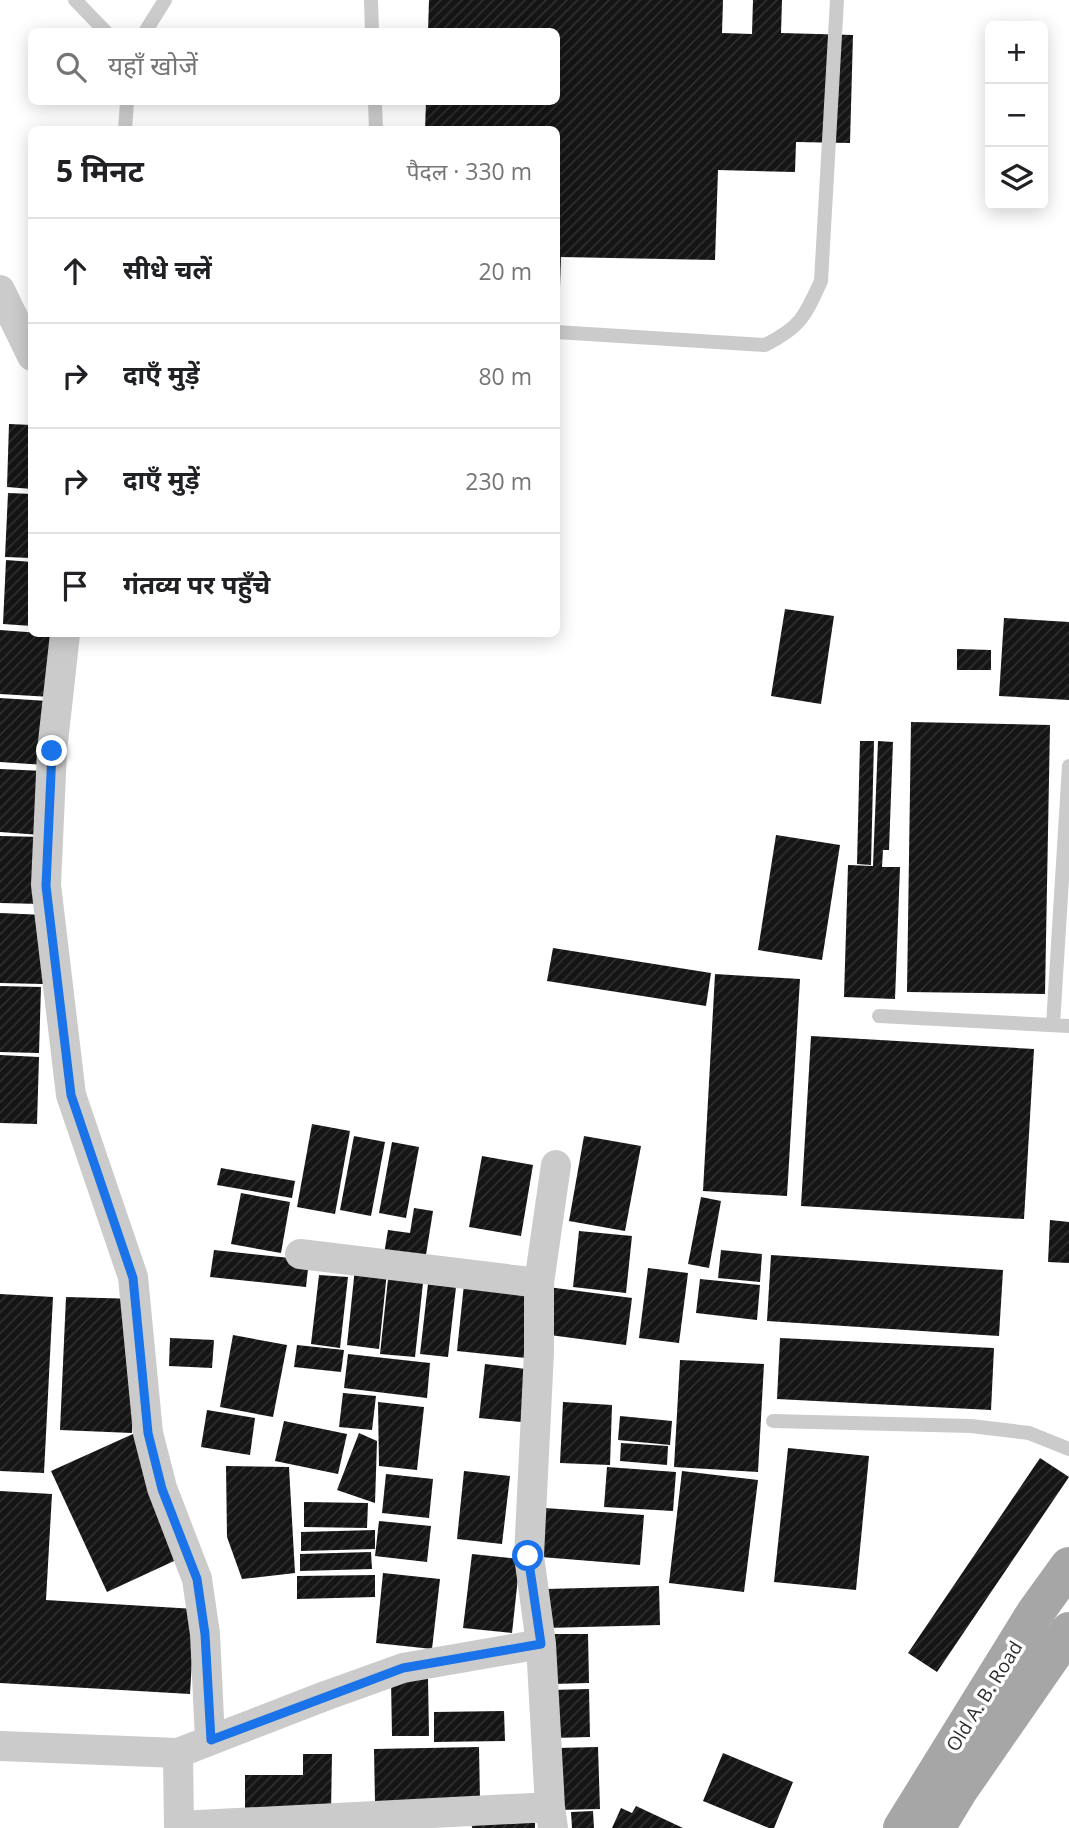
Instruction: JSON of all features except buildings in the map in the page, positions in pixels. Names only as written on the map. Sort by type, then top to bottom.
[{"type":"main road","name":"Old A. B. Road","points":[[902,1828],[1035,1613],[1069,1566]]},
{"type":"main road","name":"Old A. B. Road","points":[[936,1828],[959,1790],[1069,1631]]},
{"type":"street","points":[[0,290],[28,348]]},
{"type":"street","points":[[65,637],[52,751],[46,886],[71,1095],[133,1278],[148,1433],[162,1489],[197,1579],[205,1634],[211,1740]]},
{"type":"street","points":[[178,1753],[179,1827],[551,1818],[541,1644],[528,1556],[539,1352],[539,1283],[556,1166]]},
{"type":"street","points":[[300,1254],[539,1283]]},
{"type":"street","points":[[0,1746],[178,1753],[403,1668],[541,1644]]},
{"type":"lane","points":[[75,0],[102,28]]},
{"type":"lane","points":[[148,28],[165,0]]},
{"type":"lane","points":[[371,0],[372,28]]},
{"type":"lane","points":[[560,332],[765,345],[789,333],[806,314],[821,281],[837,0]]},
{"type":"lane","points":[[125,126],[127,105]]},
{"type":"lane","points":[[375,105],[376,126]]},
{"type":"lane","points":[[1053,1025],[1069,765]]},
{"type":"lane","points":[[879,1016],[1069,1026]]},
{"type":"lane","points":[[773,1422],[971,1426],[1029,1433],[1069,1449]]},
{"type":"route","points":[[52,751],[46,886],[71,1095],[133,1278],[148,1433],[162,1489],[197,1579],[205,1634],[211,1740],[403,1668],[541,1644],[528,1556]]}]
